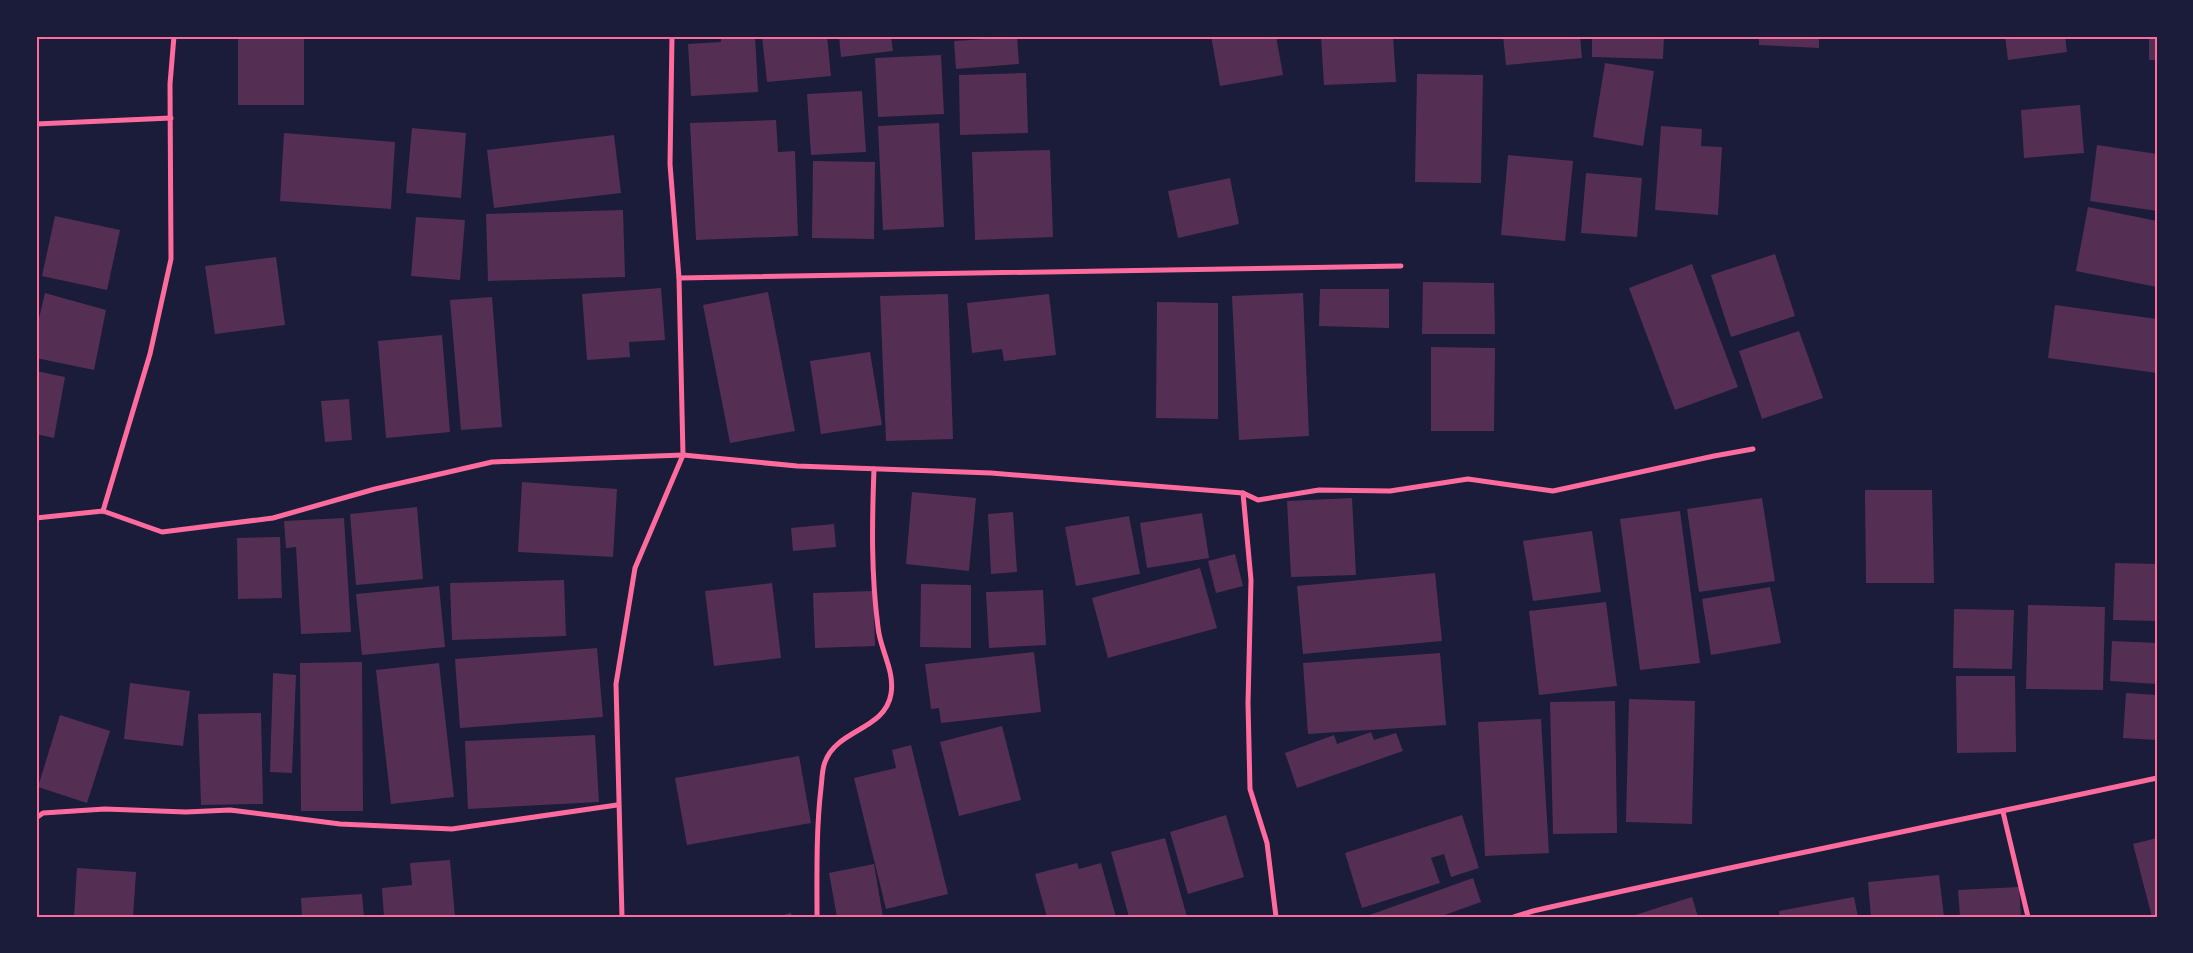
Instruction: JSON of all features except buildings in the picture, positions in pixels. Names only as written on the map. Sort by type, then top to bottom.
[{"type":"street","points":[[103,511],[150,354],[171,259],[170,84],[174,36]]},
{"type":"street","points":[[622,917],[617,805],[616,684],[635,568],[683,455],[679,278],[670,164],[672,36]]},
{"type":"street","points":[[36,124],[171,118]]},
{"type":"street","points":[[679,278],[1401,266]]},
{"type":"street","points":[[36,518],[103,511],[162,532],[273,518],[375,488],[492,462],[683,455],[797,466],[991,473],[1243,493],[1258,500],[1318,490],[1390,491],[1468,479],[1553,491],[1714,456],[1753,450]]},
{"type":"street","points":[[817,917],[820,799],[825,762],[837,742],[866,726],[882,714],[891,694],[890,667],[878,631],[873,586],[872,525],[874,469]]},
{"type":"street","points":[[1243,493],[1251,580],[1248,703],[1250,788],[1267,843],[1276,917]]},
{"type":"street","points":[[1514,917],[1533,911],[1706,872],[2003,812],[2157,778]]},
{"type":"street","points":[[36,818],[43,813],[105,809],[186,812],[230,810],[340,824],[452,829],[617,805]]},
{"type":"street","points":[[2003,812],[2028,917]]}]
